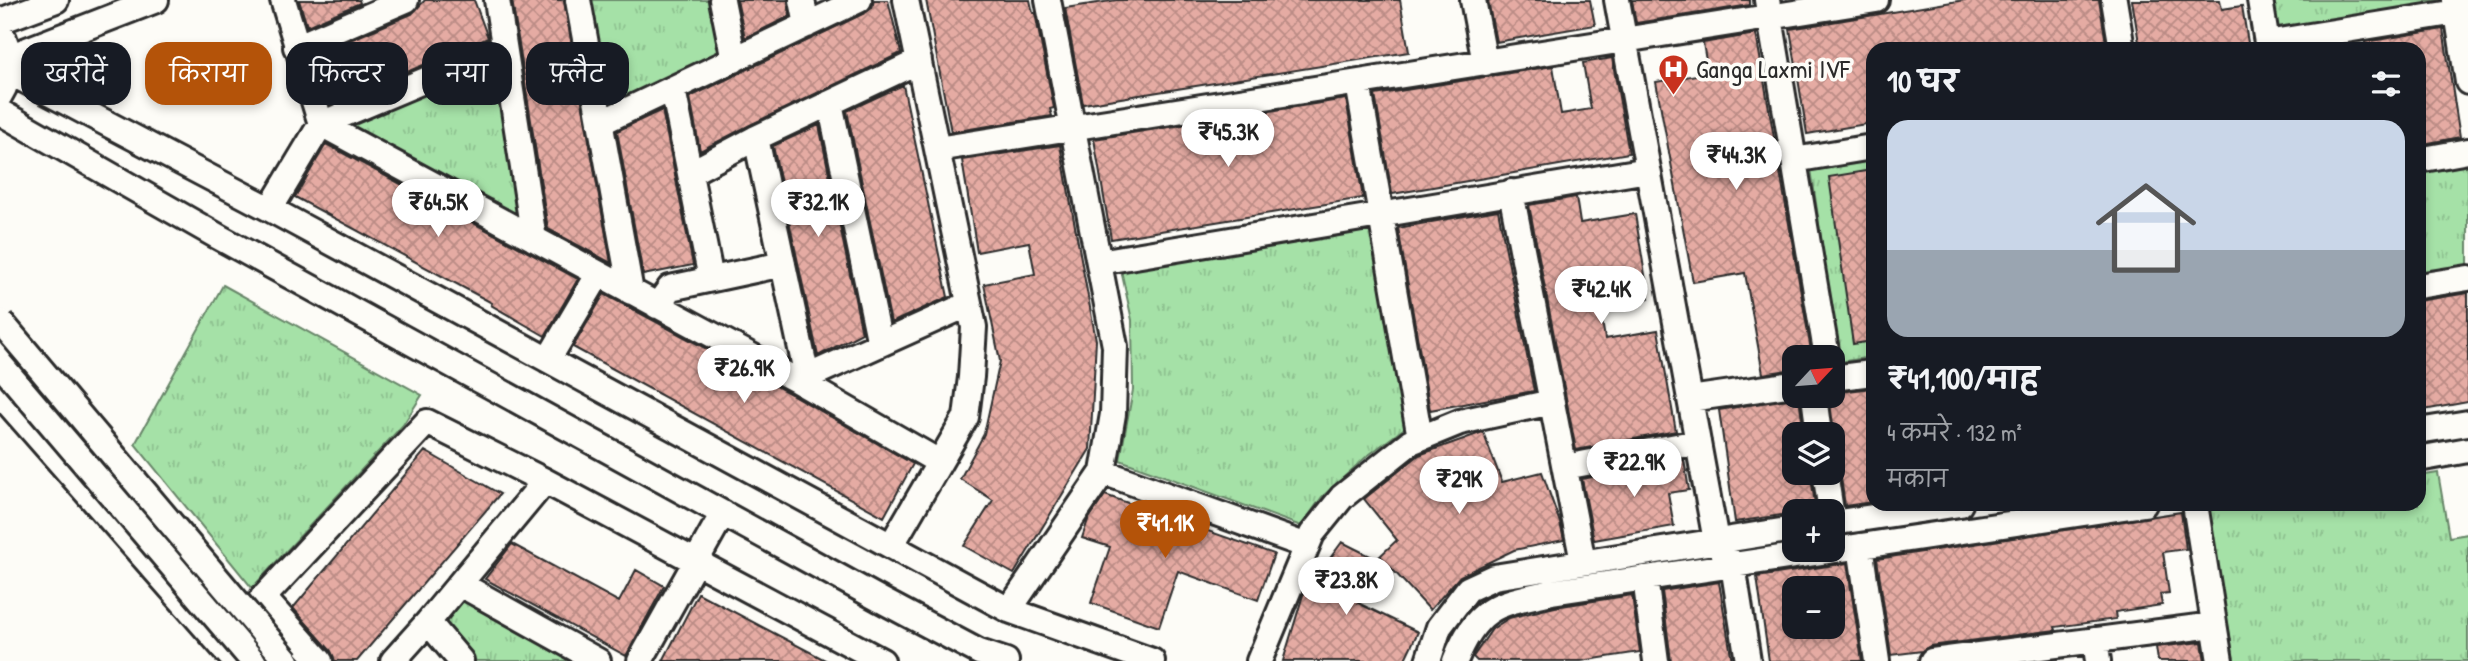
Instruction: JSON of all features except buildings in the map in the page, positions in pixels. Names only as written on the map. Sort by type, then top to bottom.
[{"type":"street","points":[[0,21],[56,0]]},
{"type":"street","points":[[9,65],[156,0]]},
{"type":"street","points":[[283,0],[295,42]]},
{"type":"street","points":[[308,42],[406,0]]},
{"type":"street","points":[[497,0],[503,42]]},
{"type":"street","points":[[578,0],[631,292]]},
{"type":"street","points":[[722,0],[734,60]]},
{"type":"street","points":[[802,0],[807,25]]},
{"type":"street","points":[[600,123],[859,0]]},
{"type":"street","points":[[891,546],[966,417],[974,327],[906,0]]},
{"type":"street","points":[[1009,610],[1103,472],[1113,414],[1115,345],[1048,0]]},
{"type":"street","points":[[1473,0],[1485,63]]},
{"type":"street","points":[[1617,0],[1716,541],[1733,565],[1748,661]]},
{"type":"street","points":[[937,149],[1625,41],[1769,9],[1877,0]]},
{"type":"street","points":[[2114,0],[2121,42]]},
{"type":"street","points":[[2260,0],[2267,42]]},
{"type":"street","points":[[2287,42],[2456,6],[2468,82]]},
{"type":"street","points":[[1769,9],[1825,345]]},
{"type":"street","points":[[0,31],[9,65],[0,95]]},
{"type":"street","points":[[690,173],[756,138],[919,61]]},
{"type":"street","points":[[9,65],[1009,610],[1152,661]]},
{"type":"street","points":[[270,209],[321,124],[422,82]]},
{"type":"street","points":[[1357,83],[1420,438]]},
{"type":"street","points":[[673,89],[711,279]]},
{"type":"street","points":[[512,98],[534,239]]},
{"type":"street","points":[[830,103],[880,344]]},
{"type":"street","points":[[315,105],[321,124],[598,275],[802,379],[939,463]]},
{"type":"street","points":[[0,112],[217,236],[893,607],[979,652],[1006,661]]},
{"type":"street","points":[[756,138],[783,264],[802,379]]},
{"type":"street","points":[[1794,160],[1866,148]]},
{"type":"street","points":[[2426,159],[2468,151]]},
{"type":"street","points":[[1099,261],[1648,170]]},
{"type":"street","points":[[1511,192],[1583,562]]},
{"type":"street","points":[[657,306],[670,288],[783,264]]},
{"type":"street","points":[[548,360],[598,275]]},
{"type":"street","points":[[2426,285],[2468,278]]},
{"type":"street","points":[[802,379],[969,304]]},
{"type":"street","points":[[1,321],[287,661]]},
{"type":"street","points":[[0,364],[253,661]]},
{"type":"street","points":[[1845,376],[1866,374]]},
{"type":"street","points":[[1690,399],[1782,386]]},
{"type":"street","points":[[0,394],[227,652],[264,597],[427,422],[545,481],[882,661]]},
{"type":"street","points":[[1259,661],[1312,534],[1342,497],[1411,442],[1460,422],[1552,402]]},
{"type":"street","points":[[2426,430],[2468,423]]},
{"type":"street","points":[[1565,467],[1698,442]]},
{"type":"street","points":[[2426,458],[2468,450]]},
{"type":"street","points":[[1103,472],[1307,546]]},
{"type":"street","points":[[393,661],[545,481]]},
{"type":"street","points":[[1845,520],[1903,511]]},
{"type":"street","points":[[1455,661],[1467,632],[1486,612],[1510,601],[1552,592],[2097,511]]},
{"type":"street","points":[[2195,511],[2220,661]]},
{"type":"street","points":[[640,661],[723,513]]},
{"type":"street","points":[[1428,661],[1440,627],[1468,589],[1494,577],[1782,531]]},
{"type":"street","points":[[1860,546],[1877,661]]},
{"type":"street","points":[[1645,578],[1655,661]]},
{"type":"street","points":[[460,584],[598,661]]},
{"type":"street","points":[[264,597],[320,661]]},
{"type":"street","points":[[428,622],[461,661]]},
{"type":"street","points":[[1932,661],[2096,650],[2214,625]]},
{"type":"green space","points":[[586,0],[713,0],[725,52],[629,97],[629,42],[594,42]]},
{"type":"green space","points":[[2271,0],[2444,0],[2444,3],[2276,29]]},
{"type":"green space","points":[[422,92],[422,105],[503,105],[522,222],[343,125],[391,105],[408,105],[408,98]]},
{"type":"green space","points":[[1866,161],[1866,358],[1845,361],[1845,345],[1837,345],[1811,169]]},
{"type":"green space","points":[[2468,165],[2468,265],[2426,272],[2426,172]]},
{"type":"green space","points":[[1370,229],[1410,424],[1366,457],[1322,497],[1301,526],[1120,460],[1133,390],[1132,320],[1121,270]]},
{"type":"green space","points":[[223,285],[422,395],[403,425],[252,588],[135,444]]},
{"type":"green space","points":[[2438,473],[2449,537],[2468,534],[2468,661],[2234,661],[2209,511],[2426,511],[2426,475]]},
{"type":"green space","points":[[453,595],[572,661],[476,661],[437,615]]},
{"type":"place","name":"Ganga Laxmi IVF","points":[[1673,96]]}]
